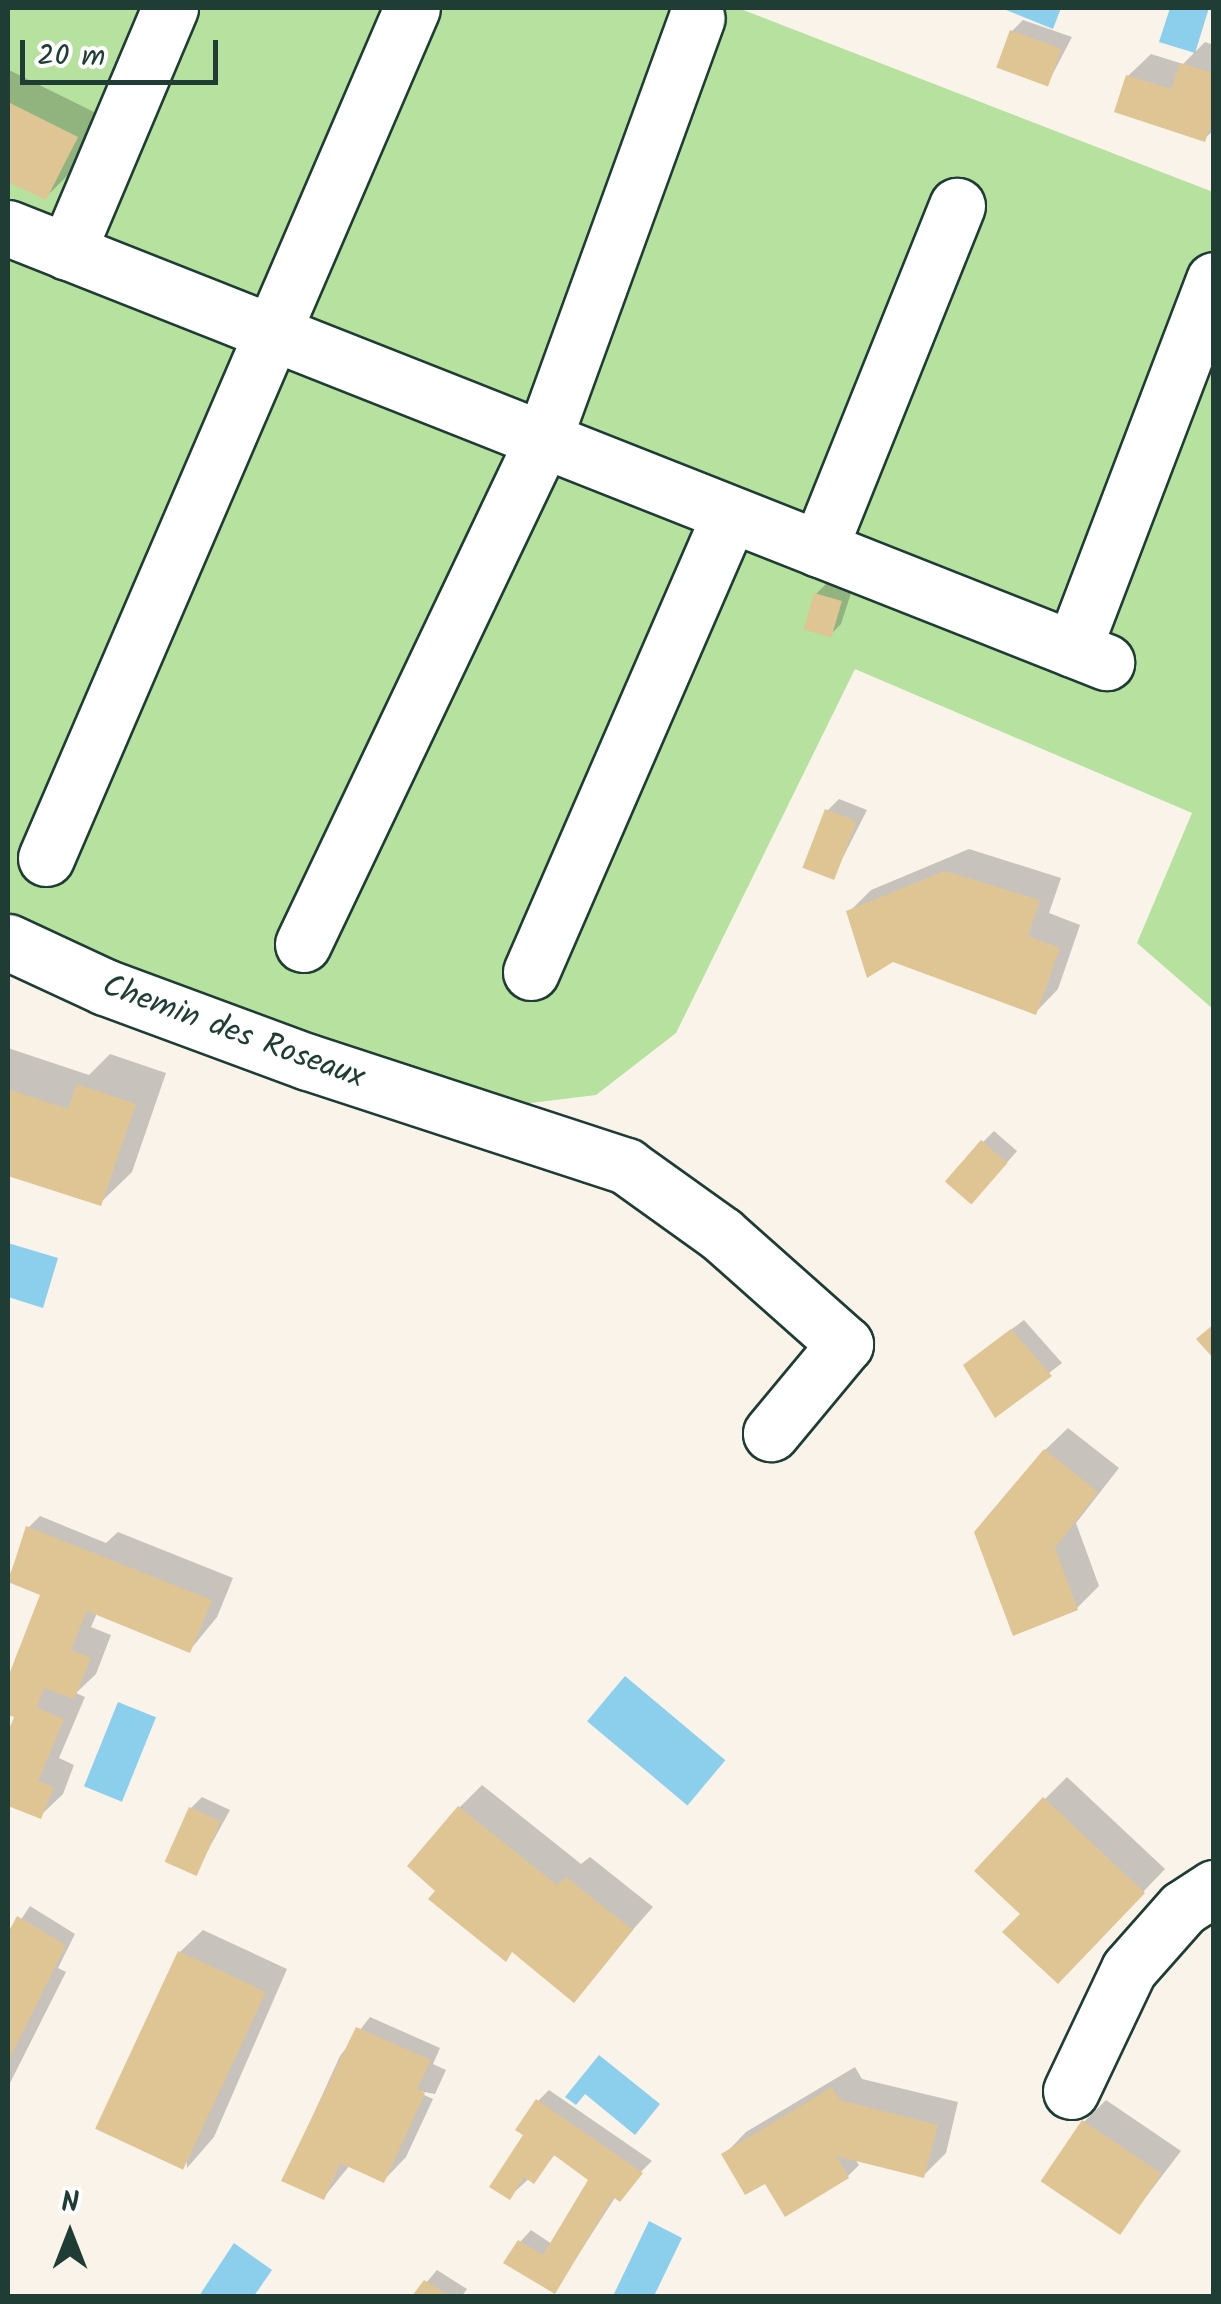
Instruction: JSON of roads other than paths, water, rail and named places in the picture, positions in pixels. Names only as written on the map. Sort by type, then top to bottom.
[{"type":"street","points":[[67,252],[170,8]]},
{"type":"street","points":[[46,858],[412,8]]},
{"type":"street","points":[[304,944],[542,440],[697,18]]},
{"type":"street","points":[[819,549],[957,206]]},
{"type":"street","points":[[8,228],[1090,655],[1214,280]]},
{"type":"street","points":[[530,972],[730,514]]},
{"type":"street","name":"Chemin des Roseaux","points":[[8,942],[105,987],[462,1117],[626,1166],[721,1234],[845,1344],[771,1433]]},
{"type":"street","points":[[1071,2090],[1130,1968],[1183,1908],[1214,1888]]},
{"type":"water","points":[[1001,8],[1061,8],[1053,29]]},
{"type":"water","points":[[1170,8],[1209,8],[1195,53],[1159,42]]},
{"type":"water","points":[[8,1243],[58,1258],[43,1308],[8,1297]]},
{"type":"water","points":[[625,1676],[725,1760],[687,1805],[587,1721]]},
{"type":"water","points":[[118,1702],[156,1717],[122,1802],[84,1786]]},
{"type":"water","points":[[599,2055],[660,2104],[635,2135],[585,2094],[576,2105],[565,2097]]},
{"type":"water","points":[[649,2221],[682,2238],[654,2296],[613,2296]]},
{"type":"water","points":[[234,2243],[272,2270],[254,2296],[199,2296]]}]
